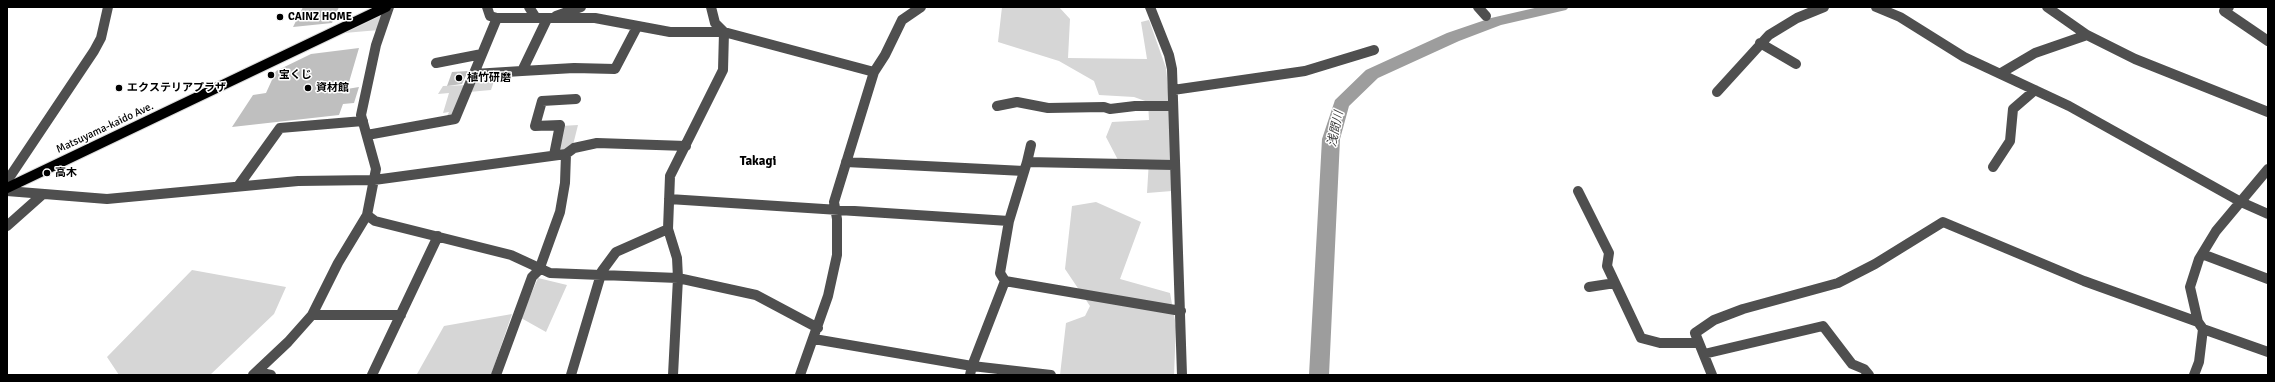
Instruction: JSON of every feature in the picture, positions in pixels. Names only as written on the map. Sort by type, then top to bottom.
[{"type":"main road","name":"Matsuyama-kaido Ave.","points":[[7,188],[386,7]]},
{"type":"street","points":[[7,181],[94,51],[101,38],[108,7]]},
{"type":"street","points":[[255,374],[288,342],[312,315],[338,263],[367,215],[376,169],[361,115],[376,45],[389,7]]},
{"type":"street","points":[[487,7],[490,16],[497,18],[595,18],[670,32],[724,32],[874,72]]},
{"type":"street","points":[[529,7],[536,18]]},
{"type":"street","points":[[673,375],[678,278],[677,258],[668,229],[670,176],[717,85],[723,70],[724,32],[715,23],[710,7]]},
{"type":"street","points":[[800,375],[816,333],[837,255],[836,210],[834,202],[874,72],[902,20],[921,7]]},
{"type":"street","points":[[1150,7],[1169,55],[1173,90],[1174,165],[1181,310],[1182,375]]},
{"type":"street","points":[[1478,7],[1486,16]]},
{"type":"street","points":[[1717,92],[1760,43],[1797,18],[1824,7]]},
{"type":"street","points":[[1876,7],[1900,17],[1964,57],[2069,106],[2241,202],[2268,214]]},
{"type":"street","points":[[2048,7],[2087,35],[2181,78],[2268,112]]},
{"type":"street","points":[[2229,7],[2224,11],[2268,41]]},
{"type":"street","points":[[522,71],[548,19],[575,8]]},
{"type":"street","points":[[367,135],[455,120],[497,18]]},
{"type":"street","points":[[474,74],[574,68],[615,69],[637,27]]},
{"type":"street","points":[[2001,73],[2035,53],[2087,35]]},
{"type":"street","points":[[1760,43],[1796,64]]},
{"type":"street","points":[[1173,90],[1305,71],[1374,50]]},
{"type":"street","points":[[436,63],[482,54]]},
{"type":"street","points":[[1993,167],[2010,141],[2013,109],[2035,90]]},
{"type":"street","points":[[554,155],[560,125],[535,126],[542,102],[576,99]]},
{"type":"street","points":[[996,106],[1017,102],[1048,108],[1104,107],[1110,109],[1135,106],[1173,106]]},
{"type":"street","points":[[239,185],[280,128],[363,121]]},
{"type":"street","points":[[7,191],[107,199],[239,185],[298,181],[374,180],[566,154],[574,148],[596,143],[686,146]]},
{"type":"street","points":[[1031,145],[1026,167],[1009,221],[1000,273],[1005,281],[1181,310]]},
{"type":"street","points":[[496,375],[532,277],[539,270],[560,212],[565,183],[566,154]]},
{"type":"street","points":[[846,162],[1026,167],[1174,165]]},
{"type":"street","points":[[2194,375],[2199,362],[2200,325],[2190,287],[2202,254],[2216,231],[2268,169]]},
{"type":"street","points":[[1578,190],[1609,253],[1607,266],[1641,338],[1660,343],[1699,343]]},
{"type":"street","points":[[7,226],[43,194]]},
{"type":"street","points":[[669,199],[1009,221]]},
{"type":"street","points":[[367,215],[375,221],[511,255],[539,270],[550,273],[602,277],[678,278],[756,295],[816,333],[971,370],[1051,375]]},
{"type":"street","points":[[1712,375],[1695,333],[1714,320],[1743,309],[1838,283],[1875,264],[1943,222],[2084,281],[2268,352]]},
{"type":"street","points":[[571,375],[602,277],[602,271],[616,252],[668,229]]},
{"type":"street","points":[[372,375],[438,236]]},
{"type":"street","points":[[2202,254],[2268,279]]},
{"type":"street","points":[[971,370],[1005,281]]},
{"type":"street","points":[[1589,287],[1615,283]]},
{"type":"street","points":[[312,315],[401,315]]},
{"type":"street","points":[[1704,354],[1822,326],[1852,364],[1864,369],[1869,375]]},
{"type":"street","points":[[255,374],[271,375]]},
{"type":"shaded area","points":[[1002,7],[1059,7],[1070,19],[1068,58],[1147,59],[1141,22],[1149,20],[1166,68],[1172,128],[1172,191],[1147,193],[1149,160],[1118,160],[1106,137],[1112,122],[1149,120],[1148,102],[1134,97],[1099,95],[1094,81],[1059,61],[998,42]]},
{"type":"shaded area","points":[[380,13],[384,14],[379,30],[344,33],[366,23],[369,18]]},
{"type":"shaded area","points":[[487,75],[486,79],[495,78],[491,90],[469,92],[474,79]]},
{"type":"shaded area","points":[[469,85],[456,118],[446,118],[449,112],[443,113],[449,93],[438,94],[443,86]]},
{"type":"shaded area","points":[[578,125],[573,145],[556,155],[561,126]]},
{"type":"shaded area","points":[[1096,202],[1141,222],[1120,279],[1170,293],[1176,326],[1174,375],[1060,375],[1066,323],[1085,316],[1090,306],[1065,269],[1072,206]]},
{"type":"shaded area","points":[[192,270],[286,287],[274,314],[210,375],[119,375],[107,357]]},
{"type":"shaded area","points":[[538,278],[567,285],[546,332],[521,318]]},
{"type":"shaded area","points":[[512,314],[491,375],[417,374],[444,326]]},
{"type":"building","points":[[303,7],[339,7],[332,23],[293,27]]},
{"type":"building","name":"資材館","points":[[359,48],[347,89],[359,87],[354,103],[343,104],[339,115],[232,127],[253,95],[266,93],[276,71],[311,54]]},
{"type":"building","name":"植竹研磨","points":[[468,71],[462,84],[447,86],[452,72]]},
{"type":"waterway","name":"浅間川","points":[[1319,375],[1331,139],[1341,104],[1372,74],[1453,37],[1497,21],[1561,7]]},
{"type":"place","name":"CAINZ HOME","points":[[280,17]]},
{"type":"place","name":"宝くじ","points":[[271,75]]},
{"type":"place","name":"植竹研磨","points":[[459,78]]},
{"type":"place","name":"エクステリアプラザ","points":[[119,88]]},
{"type":"place","name":"資材館","points":[[308,88]]},
{"type":"place","name":"高木","points":[[47,173]]},
{"type":"district","name":"Takagi","points":[[758,162]]}]
